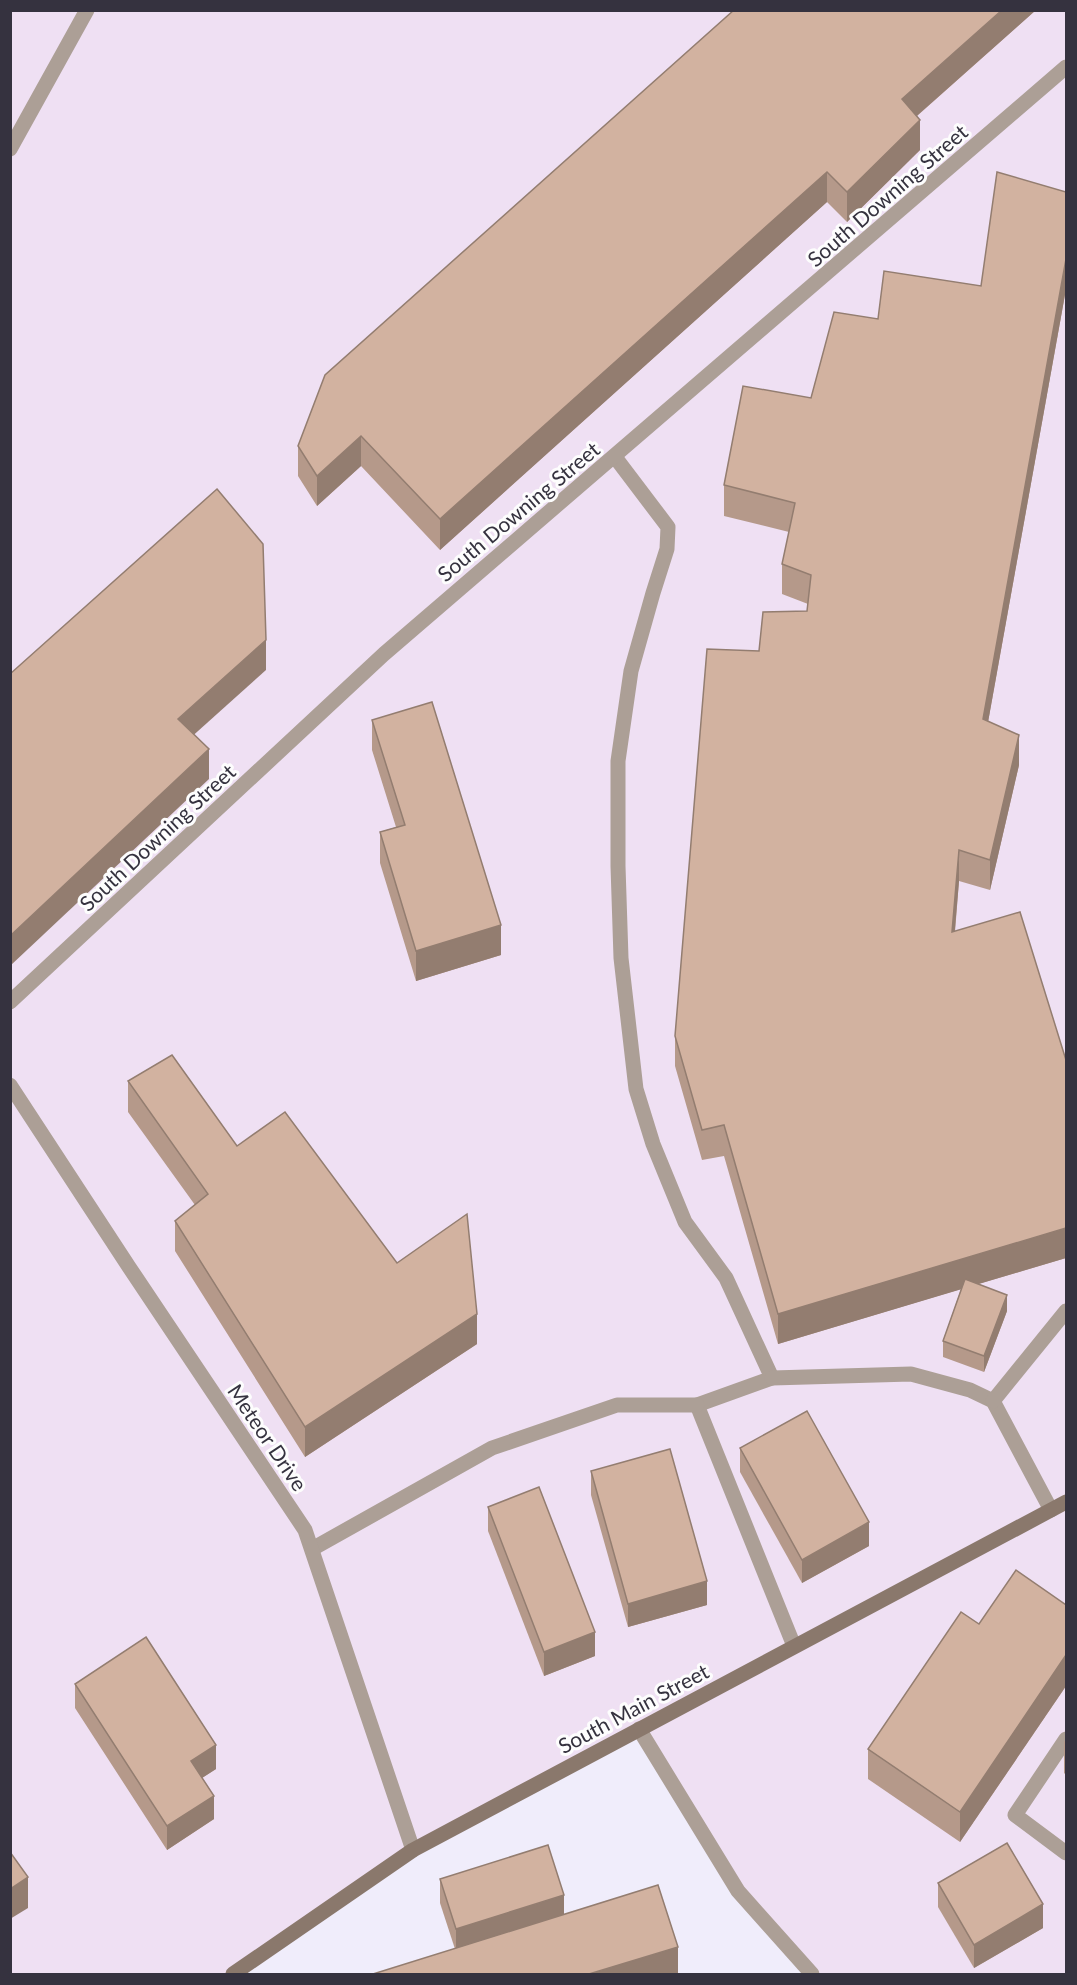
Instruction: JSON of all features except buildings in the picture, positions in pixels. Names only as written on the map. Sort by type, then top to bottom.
[{"type":"main road","name":"South Main Street","points":[[233,1974],[413,1850],[1066,1502]]},
{"type":"street","points":[[10,149],[87,10]]},
{"type":"street","name":"South Downing Street","points":[[10,1002],[384,654],[1066,67]]},
{"type":"street","points":[[615,457],[668,527],[667,549],[652,593],[631,672],[618,761],[621,958],[636,1089],[653,1144],[685,1222],[726,1278],[772,1378]]},
{"type":"street","name":"Meteor Drive","points":[[10,1085],[305,1530],[413,1850]]},
{"type":"street","points":[[993,1401],[1066,1311]]},
{"type":"street","points":[[312,1549],[492,1448],[617,1405],[697,1405],[772,1378],[911,1374],[970,1390],[993,1401],[1051,1510]]},
{"type":"street","points":[[697,1405],[794,1646]]},
{"type":"street","points":[[639,1729],[738,1892],[812,1974]]},
{"type":"street","points":[[1066,1739],[1015,1815],[1066,1853]]},
{"type":"shaded area","points":[[11,11],[1066,11],[1066,1974],[812,1974],[738,1891],[638,1729],[413,1850],[233,1974],[11,1974]]}]
